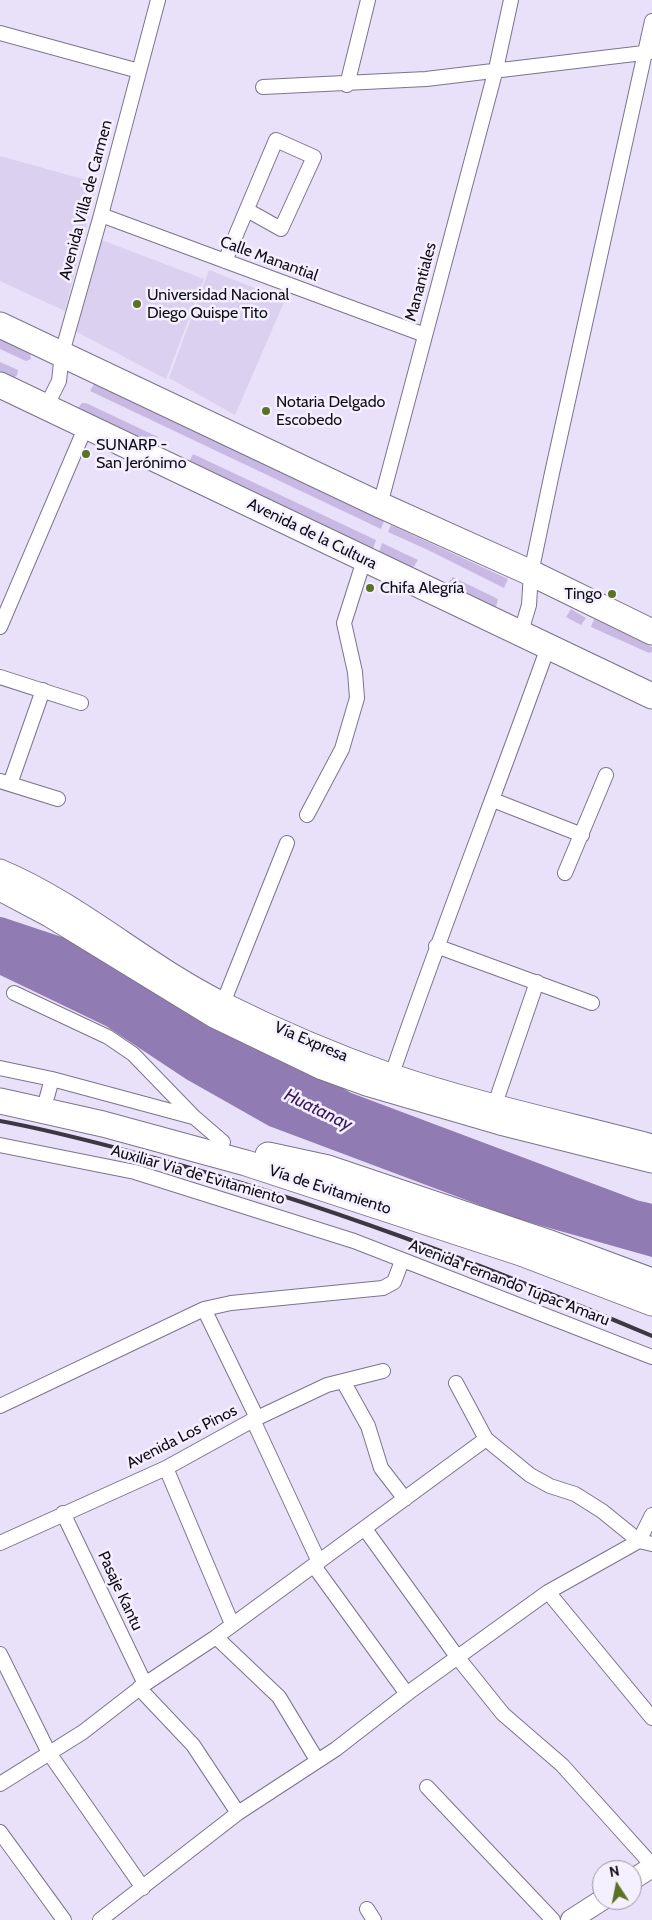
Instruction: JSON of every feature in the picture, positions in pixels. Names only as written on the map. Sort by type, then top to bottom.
[{"type":"highway","points":[[0,325],[380,505],[531,573],[652,632]]},
{"type":"highway","name":"Avenida de la Cultura","points":[[0,385],[652,696]]},
{"type":"highway","name":"Vía de Evitamiento","points":[[0,1084],[50,1088],[223,1142],[328,1168],[608,1264],[652,1281]]},
{"type":"highway","name":"Vía de Evitamiento","points":[[0,1101],[103,1124],[246,1163],[521,1253],[652,1302]]},
{"type":"highway","points":[[608,1264],[652,1274]]},
{"type":"main road","name":"Vía Expresa","points":[[0,870],[46,893],[223,1003],[309,1044],[392,1074],[495,1104],[652,1145]]},
{"type":"main road","name":"Vía Expresa","points":[[0,890],[49,916],[214,1017],[322,1069],[366,1085],[500,1124],[652,1162]]},
{"type":"street","name":"Avenida Villa de Carmen","points":[[46,407],[59,380],[62,353],[102,215],[158,0]]},
{"type":"street","points":[[347,85],[368,0]]},
{"type":"street","name":"Manantiales","points":[[380,505],[496,69],[512,0]]},
{"type":"street","points":[[521,632],[528,605],[531,573],[648,53],[652,21]]},
{"type":"street","points":[[0,33],[139,71]]},
{"type":"street","points":[[264,87],[347,85],[426,79],[496,69],[648,53]]},
{"type":"street","points":[[225,261],[276,140],[314,158],[281,229],[247,210]]},
{"type":"street","name":"Calle Manantial","points":[[102,215],[425,335]]},
{"type":"street","points":[[0,627],[86,426]]},
{"type":"street","points":[[306,815],[342,749],[357,698],[355,672],[344,623],[364,560]]},
{"type":"street","points":[[392,1074],[436,946],[493,800],[548,647]]},
{"type":"street","points":[[0,677],[80,703]]},
{"type":"street","points":[[43,690],[5,782],[58,799]]},
{"type":"street","points":[[565,873],[606,776]]},
{"type":"street","points":[[493,800],[582,835]]},
{"type":"street","points":[[223,1003],[287,843]]},
{"type":"street","points":[[436,946],[592,1003]]},
{"type":"street","points":[[495,1104],[536,982]]},
{"type":"street","points":[[14,992],[108,1037],[134,1054],[194,1117],[223,1142]]},
{"type":"street","points":[[0,1068],[50,1088],[194,1117]]},
{"type":"street","name":"Auxiliar Via de Evitamiento","points":[[0,1145],[135,1172],[354,1241]]},
{"type":"street","name":"Avenida Fernando Túpac Amaru","points":[[354,1241],[652,1357]]},
{"type":"street","points":[[0,1406],[204,1309],[231,1303],[382,1288],[394,1282],[402,1261]]},
{"type":"street","points":[[204,1309],[255,1419],[316,1564],[407,1694]]},
{"type":"street","name":"Avenida Los Pinos","points":[[0,1543],[166,1468],[255,1419],[327,1385],[383,1371]]},
{"type":"street","points":[[343,1380],[368,1426],[381,1468],[405,1499]]},
{"type":"street","points":[[456,1383],[486,1439],[530,1475],[550,1486],[576,1494],[646,1542]]},
{"type":"street","points":[[0,1784],[83,1732],[142,1686],[216,1637],[486,1439]]},
{"type":"street","points":[[166,1468],[232,1624]]},
{"type":"street","name":"Pasaje Kantu","points":[[63,1513],[142,1686],[192,1745],[238,1813]]},
{"type":"street","points":[[646,1542],[652,1515]]},
{"type":"street","points":[[365,1529],[458,1658],[502,1714],[562,1765],[652,1866]]},
{"type":"street","points":[[100,1920],[144,1888],[238,1813],[336,1749],[407,1694],[548,1592],[646,1542]]},
{"type":"street","points":[[548,1592],[652,1718]]},
{"type":"street","points":[[216,1637],[279,1697],[317,1760]]},
{"type":"street","points":[[0,1654],[49,1753],[144,1888]]},
{"type":"street","points":[[427,1787],[553,1920]]},
{"type":"street","points":[[0,1832],[64,1920]]},
{"type":"street","points":[[571,1920],[592,1906]]},
{"type":"shaded area","points":[[0,156],[97,183],[65,311],[0,281]]},
{"type":"shaded area","name":"Universidad Nacional Diego Quispe Tito","points":[[99,239],[204,279],[166,379],[73,330]]},
{"type":"shaded area","points":[[209,270],[285,300],[235,415],[169,378]]},
{"type":"shaded area","points":[[0,338],[30,352],[31,359],[26,361],[0,349]]},
{"type":"shaded area","points":[[0,362],[18,370],[17,375],[13,379],[0,373]]},
{"type":"shaded area","points":[[95,382],[384,521],[381,529],[90,391]]},
{"type":"shaded area","points":[[82,403],[86,403],[158,437],[152,446],[77,409]]},
{"type":"shaded area","points":[[193,454],[376,540],[373,549],[188,464]]},
{"type":"shaded area","points":[[391,525],[508,579],[504,588],[388,532]]},
{"type":"shaded area","points":[[382,543],[418,560],[413,568],[379,552]]},
{"type":"shaded area","points":[[453,577],[498,599],[496,607],[447,584]]},
{"type":"shaded area","points":[[571,609],[586,618],[581,625],[566,617]]},
{"type":"shaded area","points":[[594,619],[652,647],[652,652],[649,653],[591,627]]},
{"type":"water","name":"Huatanay","points":[[0,930],[87,959],[161,1004],[346,1105],[634,1213],[652,1217],[652,1257],[514,1218],[269,1126],[186,1079],[106,1026],[0,975]]},
{"type":"waterway","name":"Huatanay","points":[[0,930],[87,959],[161,1004],[346,1105],[634,1213],[652,1217]]},
{"type":"railway","points":[[0,1121],[110,1146],[276,1194],[465,1260],[652,1336]]},
{"type":"place","name":"Universidad Nacional Diego Quispe Tito","points":[[137,304]]},
{"type":"place","name":"Notaria Delgado Escobedo","points":[[266,411]]},
{"type":"place","name":"SUNARP - San Jerónimo","points":[[86,454]]},
{"type":"place","name":"Chifa Alegría","points":[[370,588]]},
{"type":"place","name":"Tingo","points":[[612,594]]}]
